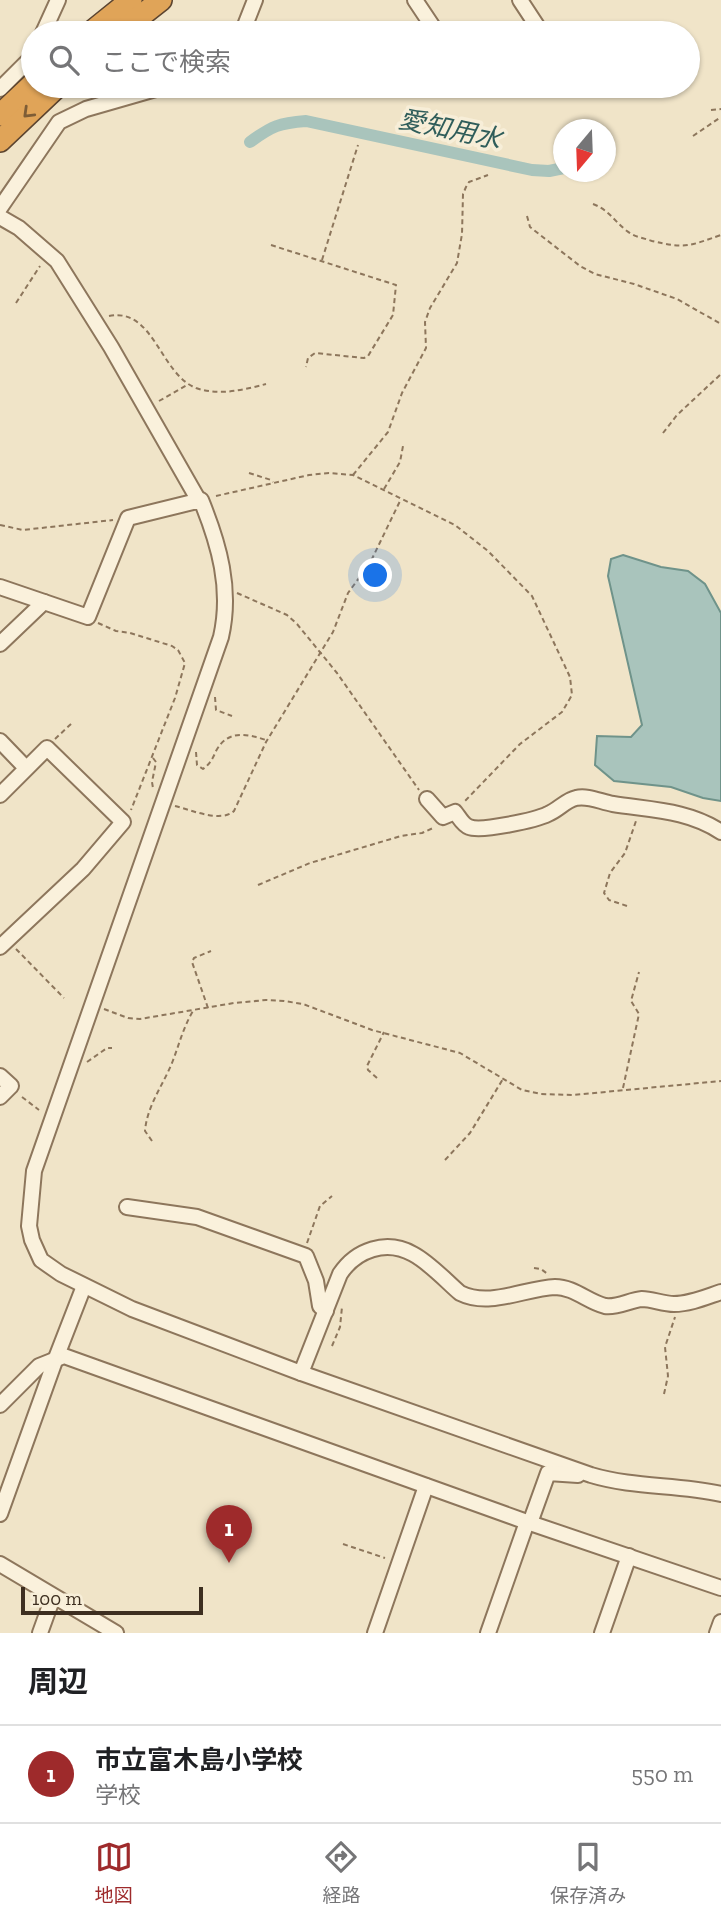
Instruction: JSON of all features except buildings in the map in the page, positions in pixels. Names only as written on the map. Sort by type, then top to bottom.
[{"type":"highway","points":[[105,21],[131,0]]},
{"type":"highway","points":[[134,21],[161,0]]},
{"type":"highway","points":[[0,116],[21,96]]},
{"type":"highway","points":[[0,141],[45,98]]},
{"type":"street","points":[[48,21],[58,0]]},
{"type":"street","points":[[247,21],[255,0]]},
{"type":"street","points":[[415,0],[429,21]]},
{"type":"street","points":[[520,0],[534,21]]},
{"type":"street","points":[[0,89],[21,68]]},
{"type":"street","points":[[0,208],[59,122],[86,109],[124,98]]},
{"type":"street","points":[[0,216],[19,228],[57,261],[94,321],[200,500],[214,533],[226,589],[221,637],[34,1171],[29,1226],[41,1260],[61,1275],[132,1309],[301,1373],[584,1472],[632,1485],[721,1494]]},
{"type":"street","points":[[0,587],[88,617],[128,518],[200,500]]},
{"type":"street","points":[[0,644],[44,602]]},
{"type":"street","points":[[0,741],[26,768]]},
{"type":"street","points":[[0,795],[47,748],[123,822],[83,869],[4,943]]},
{"type":"street","points":[[427,799],[465,825],[477,829],[549,814],[577,797],[676,812],[710,824],[721,832]]},
{"type":"street","points":[[127,1207],[197,1217],[306,1256],[316,1281],[320,1306],[326,1311]]},
{"type":"street","points":[[301,1373],[340,1274],[348,1262],[362,1252],[383,1248],[413,1254],[469,1298],[480,1299],[558,1287],[569,1289],[604,1306],[644,1299],[676,1304],[721,1292]]},
{"type":"street","points":[[0,1514],[84,1286]]},
{"type":"street","points":[[0,1405],[39,1366],[64,1356],[721,1588]]},
{"type":"street","points":[[488,1633],[548,1473],[580,1475],[584,1472]]},
{"type":"street","points":[[375,1633],[426,1486]]},
{"type":"street","points":[[602,1633],[629,1556]]},
{"type":"street","points":[[0,1564],[116,1633]]},
{"type":"street","points":[[40,1633],[53,1597]]},
{"type":"street","points":[[717,1633],[721,1622]]},
{"type":"path","points":[[711,110],[721,109]]},
{"type":"path","points":[[693,136],[721,117]]},
{"type":"path","points":[[321,261],[358,145]]},
{"type":"path","points":[[353,475],[388,432],[402,393],[426,348],[425,322],[430,308],[457,263],[462,234],[463,194],[466,187],[469,181],[488,175]]},
{"type":"path","points":[[593,204],[606,209],[632,235],[645,239],[686,247],[721,235]]},
{"type":"path","points":[[527,216],[530,227],[593,274],[667,295],[721,324]]},
{"type":"path","points":[[271,245],[396,285],[393,315],[368,356],[364,358],[315,353],[308,358],[306,366]]},
{"type":"path","points":[[16,303],[49,254]]},
{"type":"path","points":[[94,321],[119,314],[139,323],[172,368],[188,384],[217,392],[266,384]]},
{"type":"path","points":[[663,433],[677,415],[721,374]]},
{"type":"path","points":[[143,406],[164,399],[188,384]]},
{"type":"path","points":[[384,489],[400,462],[403,446]]},
{"type":"path","points":[[249,473],[273,482]]},
{"type":"path","points":[[200,500],[273,482],[329,473],[353,475],[439,516],[488,551],[532,596],[570,677],[572,688],[569,702],[562,712],[520,744],[430,830],[310,863],[258,885]]},
{"type":"path","points":[[152,757],[156,762],[152,782],[156,804],[222,817],[231,815],[267,740],[333,632],[348,593],[370,563],[401,498]]},
{"type":"path","points":[[0,525],[23,530],[128,518]]},
{"type":"path","points":[[226,589],[287,615],[337,673],[427,799]]},
{"type":"path","points":[[88,617],[117,631],[172,646],[178,650],[185,663],[175,698],[152,757],[127,820],[123,822]]},
{"type":"path","points":[[215,692],[216,710],[232,716]]},
{"type":"path","points":[[47,748],[72,723]]},
{"type":"path","points":[[196,747],[197,765],[204,769],[213,759],[218,747],[229,736],[241,734],[267,740]]},
{"type":"path","points":[[627,906],[606,897],[606,884],[629,844],[635,823],[648,808]]},
{"type":"path","points":[[4,943],[64,998]]},
{"type":"path","points":[[208,1008],[192,962],[194,958],[211,951]]},
{"type":"path","points":[[623,1090],[639,1014],[631,1001],[639,972]]},
{"type":"path","points":[[93,1005],[128,1018],[139,1019],[266,1000],[303,1004],[372,1030],[460,1053],[522,1090],[541,1094],[573,1095],[721,1081]]},
{"type":"path","points":[[152,1141],[145,1130],[148,1117],[171,1064],[182,1030],[193,1011]]},
{"type":"path","points":[[377,1078],[367,1066],[384,1032]]},
{"type":"path","points":[[87,1062],[107,1048],[112,1048]]},
{"type":"path","points":[[445,1160],[470,1133],[503,1079]]},
{"type":"path","points":[[4,1086],[33,1107],[54,1116]]},
{"type":"path","points":[[306,1256],[315,1216],[320,1206],[332,1196]]},
{"type":"path","points":[[664,1394],[668,1376],[664,1354],[673,1330],[676,1304]]},
{"type":"path","points":[[343,1544],[399,1563]]},
{"type":"water","points":[[623,555],[661,567],[688,571],[705,584],[721,613],[721,801],[671,787],[614,781],[595,765],[597,736],[631,737],[642,725],[608,576],[611,559]]},
{"type":"waterway","name":"愛知用水","points":[[250,142],[276,126],[306,121],[532,170],[553,170]]},
{"type":"place","name":"市立富木島小学校","points":[[229,1563]]}]
